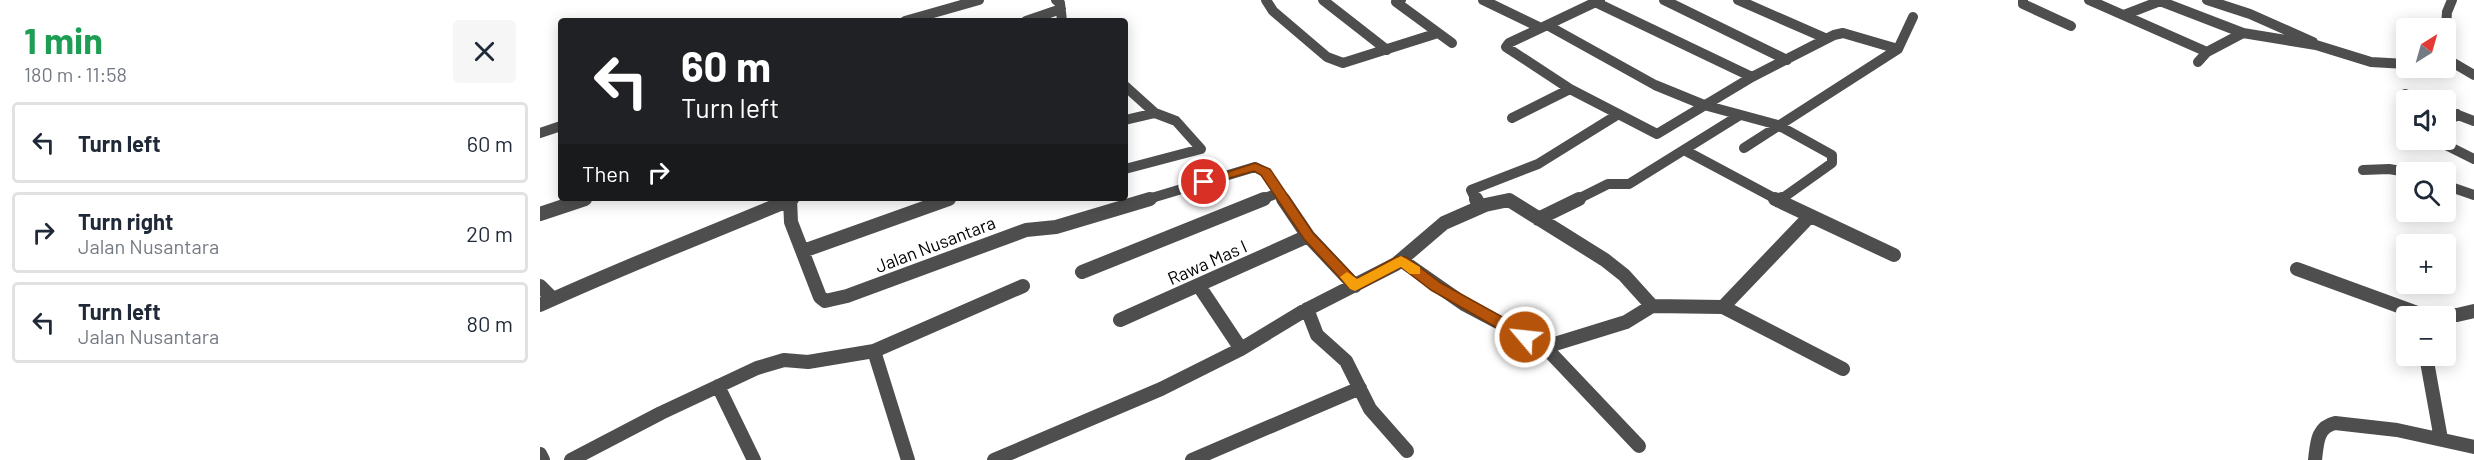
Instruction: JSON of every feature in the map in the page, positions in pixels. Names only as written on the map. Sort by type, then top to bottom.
[{"type":"street","points":[[916,18],[979,0]]},
{"type":"street","points":[[1056,0],[1061,9],[1062,18]]},
{"type":"street","points":[[1266,0],[1266,3],[1291,26],[1327,57],[1337,62],[1352,63],[1438,33]]},
{"type":"street","points":[[1323,0],[1387,50]]},
{"type":"street","points":[[1483,0],[1544,26],[1655,85],[1704,105],[1778,125],[1830,152],[1833,158],[1832,163],[1779,201]]},
{"type":"street","points":[[1664,0],[1787,60]]},
{"type":"street","points":[[1742,2],[1756,0]]},
{"type":"street","points":[[2023,0],[2023,4],[2032,9],[2071,26]]},
{"type":"street","points":[[2089,0],[2207,52]]},
{"type":"street","points":[[2207,0],[2298,34],[2316,45]]},
{"type":"street","points":[[2447,18],[2451,0]]},
{"type":"street","points":[[1397,1],[1452,43]]},
{"type":"street","points":[[1752,77],[1597,1],[1509,43],[1506,47],[1570,89],[1657,134],[1752,77],[1825,38],[1843,33],[1898,49]]},
{"type":"street","points":[[2124,15],[2160,1],[2243,33],[2316,45],[2370,62],[2396,63]]},
{"type":"street","points":[[1742,2],[1825,38]]},
{"type":"street","points":[[1035,18],[1061,9]]},
{"type":"street","points":[[1744,148],[1898,49],[1913,17]]},
{"type":"street","points":[[2198,62],[2207,52],[2243,33]]},
{"type":"street","points":[[2456,64],[2474,75]]},
{"type":"street","points":[[1128,89],[1155,113],[1176,121],[1201,150],[1128,168]]},
{"type":"street","points":[[1512,118],[1570,89]]},
{"type":"street","points":[[1128,119],[1155,113]]},
{"type":"street","points":[[2457,114],[2474,121]]},
{"type":"street","points":[[1480,207],[1471,190],[1538,164],[1617,115]]},
{"type":"street","points":[[1538,219],[1608,184],[1629,184],[1686,151],[1740,115]]},
{"type":"street","points":[[540,133],[558,127]]},
{"type":"street","points":[[2456,150],[2474,159]]},
{"type":"street","points":[[1686,151],[1809,217],[1894,255]]},
{"type":"street","name":"Jalan Nusantara","points":[[791,201],[791,222],[820,297],[825,301],[1026,230],[1056,227],[1255,167],[1265,172],[1308,236],[1355,286]]},
{"type":"street","points":[[2363,170],[2396,170]]},
{"type":"street","points":[[2456,188],[2474,195]]},
{"type":"street","points":[[1082,272],[1278,193]]},
{"type":"street","points":[[994,460],[1161,389],[1241,349],[1307,309],[1401,260],[1419,242],[1444,223],[1480,207],[1509,200],[1522,206],[1538,219],[1605,260],[1624,275],[1652,306]]},
{"type":"street","points":[[540,214],[578,201]]},
{"type":"street","points":[[540,305],[640,259],[666,252],[784,201]]},
{"type":"street","points":[[802,251],[919,212],[944,201]]},
{"type":"street","points":[[1724,307],[1809,217]]},
{"type":"street","name":"Rawa Mas I","points":[[1120,320],[1308,236]]},
{"type":"street","points":[[1401,260],[1464,304],[1545,348],[1639,446]]},
{"type":"street","points":[[2297,269],[2396,306]]},
{"type":"street","points":[[540,286],[553,299]]},
{"type":"street","points":[[571,460],[718,386],[774,362],[808,362],[874,351],[1023,286]]},
{"type":"street","points":[[1199,286],[1241,349]]},
{"type":"street","points":[[1545,348],[1626,322],[1652,306],[1724,307],[1843,369]]},
{"type":"street","points":[[1307,309],[1317,335],[1346,361],[1374,414],[1407,451]]},
{"type":"street","points":[[2456,315],[2474,311]]},
{"type":"street","points":[[874,351],[908,460]]},
{"type":"street","points":[[2428,366],[2441,439]]},
{"type":"street","points":[[718,386],[754,460]]},
{"type":"street","points":[[1192,460],[1360,388]]},
{"type":"street","points":[[2315,460],[2322,430],[2327,424],[2336,421],[2474,447]]},
{"type":"street","points":[[540,454],[543,460]]},
{"type":"slow traffic","points":[[1347,277],[1355,286],[1387,270],[1401,260],[1415,271]]},
{"type":"route","points":[[1204,182],[1255,167],[1260,169],[1265,172],[1308,236],[1355,286],[1387,270],[1401,260],[1436,287],[1525,337]]}]
